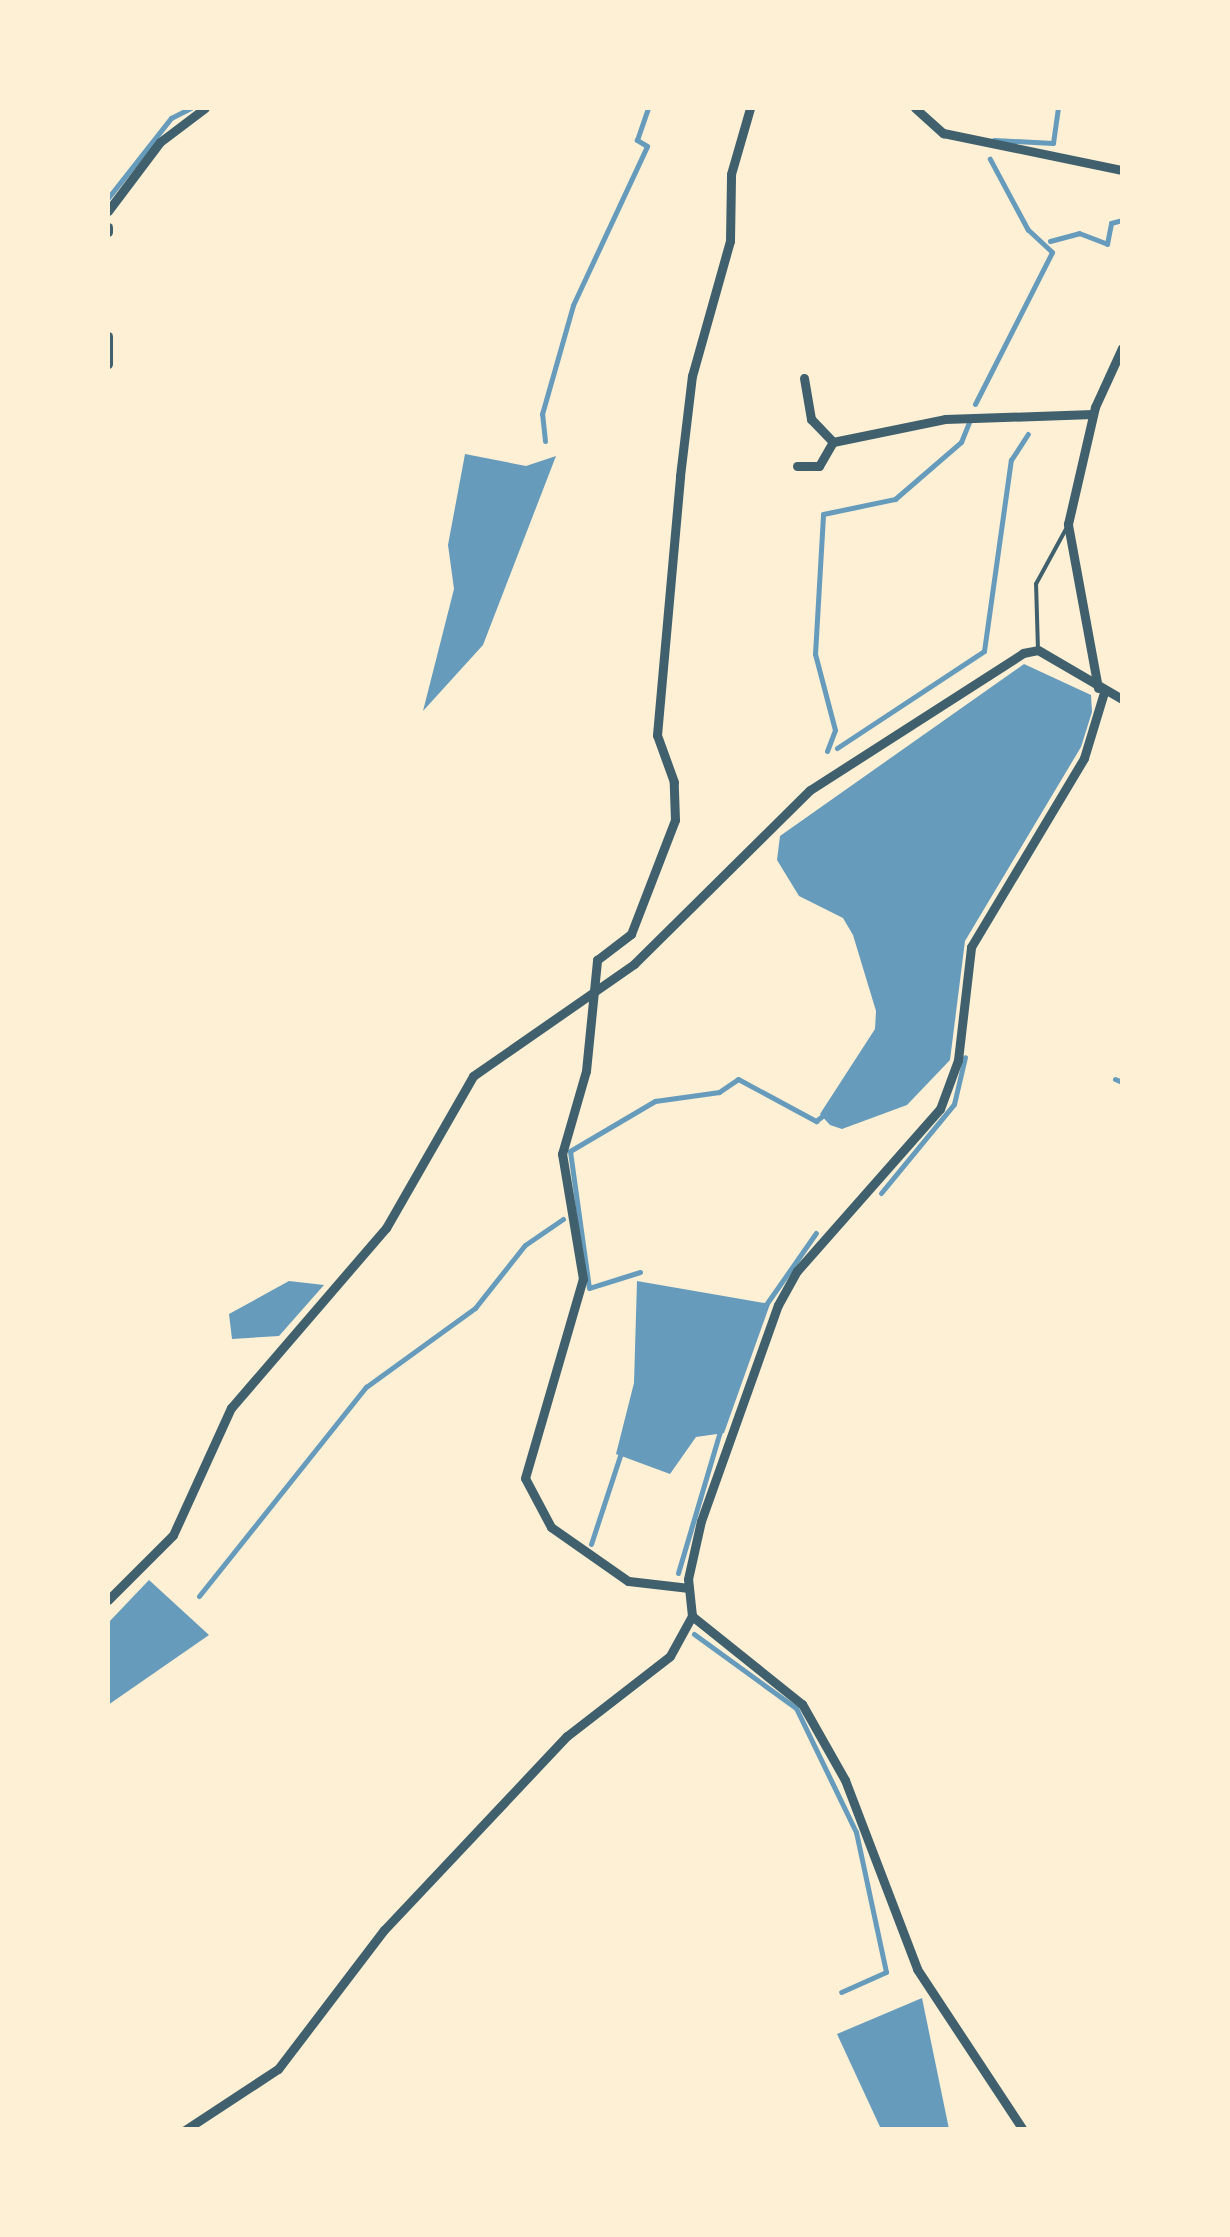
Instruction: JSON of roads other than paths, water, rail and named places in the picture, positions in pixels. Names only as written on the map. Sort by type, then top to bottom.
[{"type":"street","points":[[108,212],[160,142],[205,108]]},
{"type":"street","points":[[688,1588],[628,1580],[551,1527],[525,1478],[582,1280],[562,1154],[600,982],[597,960],[630,934],[674,820],[674,782],[658,734],[682,459],[750,108]]},
{"type":"street","points":[[915,108],[943,132],[1122,170]]},
{"type":"street","points":[[108,336],[108,364]]},
{"type":"street","points":[[186,2130],[278,2069],[384,1930],[567,1736],[649,1678],[692,1616],[688,1588],[701,1522],[778,1305],[797,1271],[940,1109],[958,1060],[971,947],[1084,758],[1101,690],[1068,524],[1093,414],[1122,348]]},
{"type":"street","points":[[804,378],[812,420],[834,442]]},
{"type":"street","points":[[798,466],[819,466],[834,442],[944,419],[1093,414]]},
{"type":"street","points":[[108,1600],[173,1535],[231,1408],[386,1228],[473,1076],[600,982],[634,964],[810,790],[1038,650],[1122,699]]},
{"type":"street","points":[[692,1616],[802,1704],[853,1797],[918,1969],[1024,2130]]},
{"type":"lane","points":[[1038,650],[1036,584],[1068,524]]},
{"type":"water","points":[[465,454],[526,466],[556,456],[483,645],[423,711],[454,589],[448,545]]},
{"type":"water","points":[[1024,664],[1091,695],[1092,712],[1081,747],[965,941],[950,1060],[907,1105],[842,1129],[830,1125],[820,1114],[875,1029],[876,1011],[853,935],[843,918],[799,896],[777,860],[780,836]]},
{"type":"water","points":[[289,1281],[324,1285],[279,1336],[232,1339],[229,1314]]},
{"type":"water","points":[[637,1281],[770,1304],[724,1433],[696,1437],[670,1474],[616,1454],[634,1383]]},
{"type":"water","points":[[149,1580],[209,1635],[108,1705],[108,1623]]},
{"type":"water","points":[[922,1998],[949,2129],[881,2129],[837,2034]]},
{"type":"waterway","points":[[108,198],[171,118],[191,108]]},
{"type":"waterway","points":[[545,441],[542,414],[573,305],[647,146],[637,140],[648,108]]},
{"type":"waterway","points":[[994,140],[1053,143],[1058,108]]},
{"type":"waterway","points":[[975,404],[1052,252],[1028,230],[990,159]]},
{"type":"waterway","points":[[1050,241],[1079,233],[1107,244],[1111,223],[1122,220]]},
{"type":"waterway","points":[[827,751],[835,730],[815,654],[823,514],[895,499],[961,442],[969,422]]},
{"type":"waterway","points":[[837,748],[984,651],[1011,460],[1028,434]]},
{"type":"waterway","points":[[881,1193],[954,1104],[965,1057]]},
{"type":"waterway","points":[[640,1272],[589,1288],[570,1151],[655,1101],[719,1092],[738,1079],[816,1121],[826,1113]]},
{"type":"waterway","points":[[1115,1079],[1122,1082]]},
{"type":"waterway","points":[[199,1596],[366,1387],[475,1308],[525,1245],[563,1219]]},
{"type":"waterway","points":[[765,1306],[816,1233]]},
{"type":"waterway","points":[[678,1573],[721,1428]]},
{"type":"waterway","points":[[591,1544],[621,1453]]},
{"type":"waterway","points":[[694,1634],[796,1708],[856,1832],[886,1972],[841,1992]]}]
